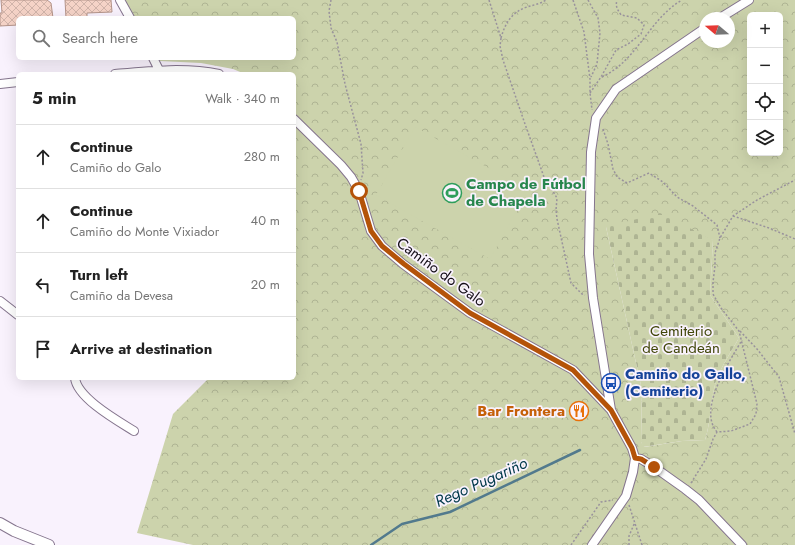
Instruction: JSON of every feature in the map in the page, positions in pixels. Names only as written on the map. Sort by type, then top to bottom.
[{"type":"street","points":[[120,0],[129,16]]},
{"type":"street","points":[[730,12],[749,0]]},
{"type":"street","points":[[592,545],[624,498],[633,472],[635,458],[632,448],[611,410],[592,298],[589,254],[591,152],[596,118],[616,90],[699,32]]},
{"type":"street","points":[[154,60],[160,70]]},
{"type":"street","points":[[138,72],[160,70],[200,72]]},
{"type":"street","points":[[0,84],[16,82]]},
{"type":"street","name":"Camiño do Galo","points":[[296,122],[341,165],[351,177],[359,191],[371,231],[382,246],[470,313],[573,370],[611,410]]},
{"type":"street","points":[[0,301],[16,313]]},
{"type":"street","points":[[76,380],[78,388],[98,407],[134,431]]},
{"type":"street","points":[[635,458],[641,459],[654,467],[699,500],[742,545]]},
{"type":"street","points":[[0,523],[14,531],[49,545]]},
{"type":"path","points":[[331,0],[329,11],[331,28],[337,42],[360,144],[362,173],[359,191]]},
{"type":"path","points":[[489,0],[501,38]]},
{"type":"path","points":[[546,0],[523,9],[510,17],[504,26],[500,46],[503,60],[544,177],[557,198],[557,219],[572,283],[582,294],[592,298]]},
{"type":"path","points":[[573,0],[584,32],[592,109],[608,144],[613,169],[617,177],[627,183],[649,173],[663,182],[677,197],[693,206],[718,225],[720,238]]},
{"type":"path","points":[[588,0],[598,18],[600,33],[597,64],[590,79]]},
{"type":"path","points":[[590,93],[616,50],[628,44],[641,34],[644,25],[637,18],[621,15],[617,9],[617,0]]},
{"type":"path","points":[[601,77],[613,72],[629,58],[656,23],[673,5],[682,0]]},
{"type":"path","points":[[795,180],[757,200],[733,216],[720,238],[715,253],[713,282],[713,294],[721,308],[780,376],[795,434]]},
{"type":"path","points":[[733,216],[795,238]]},
{"type":"path","points":[[717,432],[731,431],[744,427],[750,424],[756,414],[757,404],[740,331]]},
{"type":"path","points":[[717,432],[712,426],[711,412],[714,393],[742,340]]},
{"type":"path","points":[[685,489],[690,484],[706,459],[717,432]]},
{"type":"path","points":[[571,545],[601,502],[624,498],[628,502],[642,545]]},
{"type":"path","points":[[630,545],[629,536],[635,522]]},
{"type":"green space","points":[[125,0],[795,0],[795,545],[193,545],[137,533],[173,414],[207,380],[296,380],[296,72],[240,72],[233,69],[201,63],[159,60],[296,60],[296,16],[134,16]],"holes":[[[606,227],[713,240],[710,295],[739,338],[719,374],[713,392],[705,440],[682,441],[644,447],[641,442],[642,390]]]},
{"type":"green space","name":"Campo de Fútbol de Chapela","points":[[415,127],[528,190],[490,259],[376,195]]},
{"type":"green space","name":"Cemiterio de Candeán","points":[[660,213],[713,240],[710,295],[739,338],[719,374],[713,392],[705,440],[682,441],[643,447],[641,442],[642,390],[606,227]]},
{"type":"building","points":[[1,0],[47,0],[51,3],[53,16],[16,16],[16,25],[0,26],[0,13],[2,13]]},
{"type":"building","points":[[65,0],[111,0],[112,12],[87,13],[87,16],[66,16]]},
{"type":"waterway","name":"Rego Pugariño","points":[[371,545],[402,524],[450,512],[580,450]]},
{"type":"place","name":"Campo de Fútbol de Chapela","points":[[452,193]]},
{"type":"place","name":"Camiño do Gallo, (Cemiterio)","points":[[611,383]]},
{"type":"place","name":"Bar Frontera","points":[[579,411]]},
{"type":"route","points":[[359,191],[371,231],[375,239],[382,246],[470,313],[573,370],[611,410],[632,448],[635,458],[641,459],[654,467]]}]
